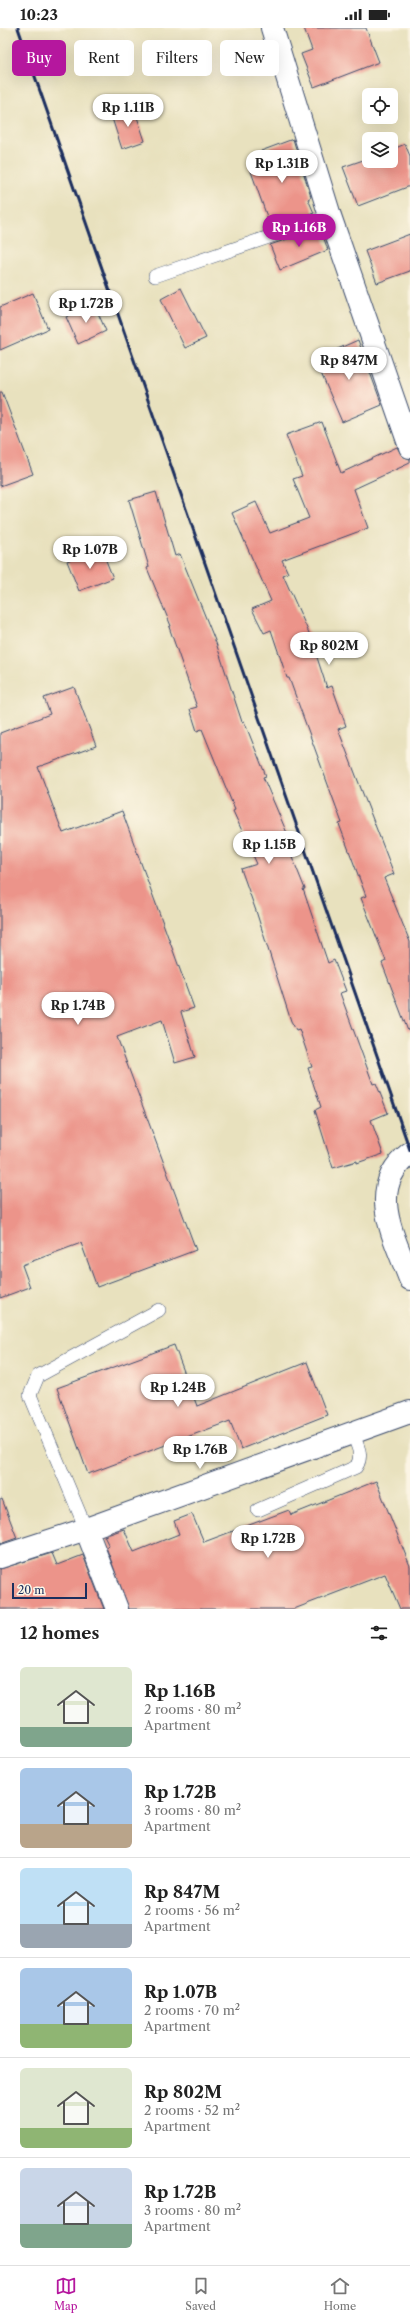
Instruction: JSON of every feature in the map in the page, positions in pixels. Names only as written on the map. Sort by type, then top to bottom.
[{"type":"street","points":[[272,28],[330,216],[410,447]]},
{"type":"street","points":[[410,1153],[397,1163],[390,1177],[385,1196],[387,1215],[410,1279]]},
{"type":"street","points":[[0,1558],[86,1529],[410,1412]]},
{"type":"street","points":[[86,1529],[117,1609]]},
{"type":"lane","points":[[155,276],[330,216]]},
{"type":"lane","points":[[86,1529],[30,1395],[38,1376],[158,1310]]},
{"type":"lane","points":[[258,1510],[356,1467],[361,1461],[360,1451],[352,1433]]},
{"type":"building","points":[[304,28],[366,28],[379,62],[314,87],[301,54],[312,50]]},
{"type":"building","points":[[134,108],[145,141],[122,149],[111,115]]},
{"type":"building","points":[[293,139],[311,197],[308,199],[314,213],[271,228],[248,163],[264,158],[261,151]]},
{"type":"building","points":[[405,144],[410,156],[410,186],[358,206],[343,167],[362,160],[362,168],[398,168],[398,147]]},
{"type":"building","points":[[320,228],[328,250],[280,270],[270,245]]},
{"type":"building","points":[[410,234],[410,271],[377,283],[365,251]]},
{"type":"building","points":[[181,288],[206,338],[185,348],[161,299]]},
{"type":"building","points":[[33,293],[48,329],[0,350],[0,307]]},
{"type":"building","points":[[94,304],[106,331],[78,344],[66,317]]},
{"type":"building","points":[[358,340],[382,405],[342,422],[315,359]]},
{"type":"building","points":[[0,392],[2,392],[33,474],[0,486]]},
{"type":"building","points":[[322,422],[341,473],[397,447],[402,456],[410,459],[410,463],[354,489],[368,528],[282,560],[288,573],[283,575],[309,633],[327,688],[332,686],[346,726],[338,729],[394,874],[384,878],[410,942],[410,1030],[408,1031],[382,963],[386,961],[361,898],[366,896],[339,824],[342,823],[289,678],[287,678],[271,630],[264,633],[252,609],[271,601],[232,513],[256,502],[270,533],[309,518],[293,479],[302,476],[286,435]]},
{"type":"building","points":[[156,492],[175,556],[180,554],[216,643],[242,722],[244,721],[266,776],[263,777],[287,833],[283,834],[305,889],[303,889],[328,963],[334,960],[346,991],[340,993],[373,1084],[376,1083],[388,1113],[371,1120],[383,1154],[357,1163],[357,1161],[333,1168],[315,1110],[321,1107],[308,1068],[312,1067],[299,1029],[296,1030],[291,1021],[241,869],[257,864],[233,811],[235,810],[202,729],[197,731],[190,709],[197,707],[169,627],[171,626],[147,568],[149,567],[129,500]]},
{"type":"building","points":[[101,548],[113,578],[79,591],[67,561]]},
{"type":"building","points":[[74,687],[96,746],[38,767],[63,833],[122,811],[194,1008],[181,1012],[195,1057],[175,1063],[162,1020],[117,1037],[196,1250],[97,1287],[81,1243],[22,1265],[30,1287],[0,1298],[0,733],[50,714],[44,698]]},
{"type":"building","points":[[174,1345],[197,1406],[307,1362],[327,1415],[241,1449],[230,1421],[88,1474],[57,1388]]},
{"type":"building","points":[[376,1481],[410,1566],[410,1609],[400,1609],[385,1574],[294,1609],[129,1609],[106,1547],[109,1546],[104,1536],[124,1529],[134,1552],[179,1534],[174,1521],[192,1514],[204,1542],[289,1510],[291,1515]]},
{"type":"building","points":[[2,1499],[17,1538],[0,1544],[0,1500]]},
{"type":"building","points":[[52,1553],[57,1565],[83,1555],[104,1609],[0,1609],[0,1569]]},
{"type":"railway","points":[[18,28],[410,1150]]}]
